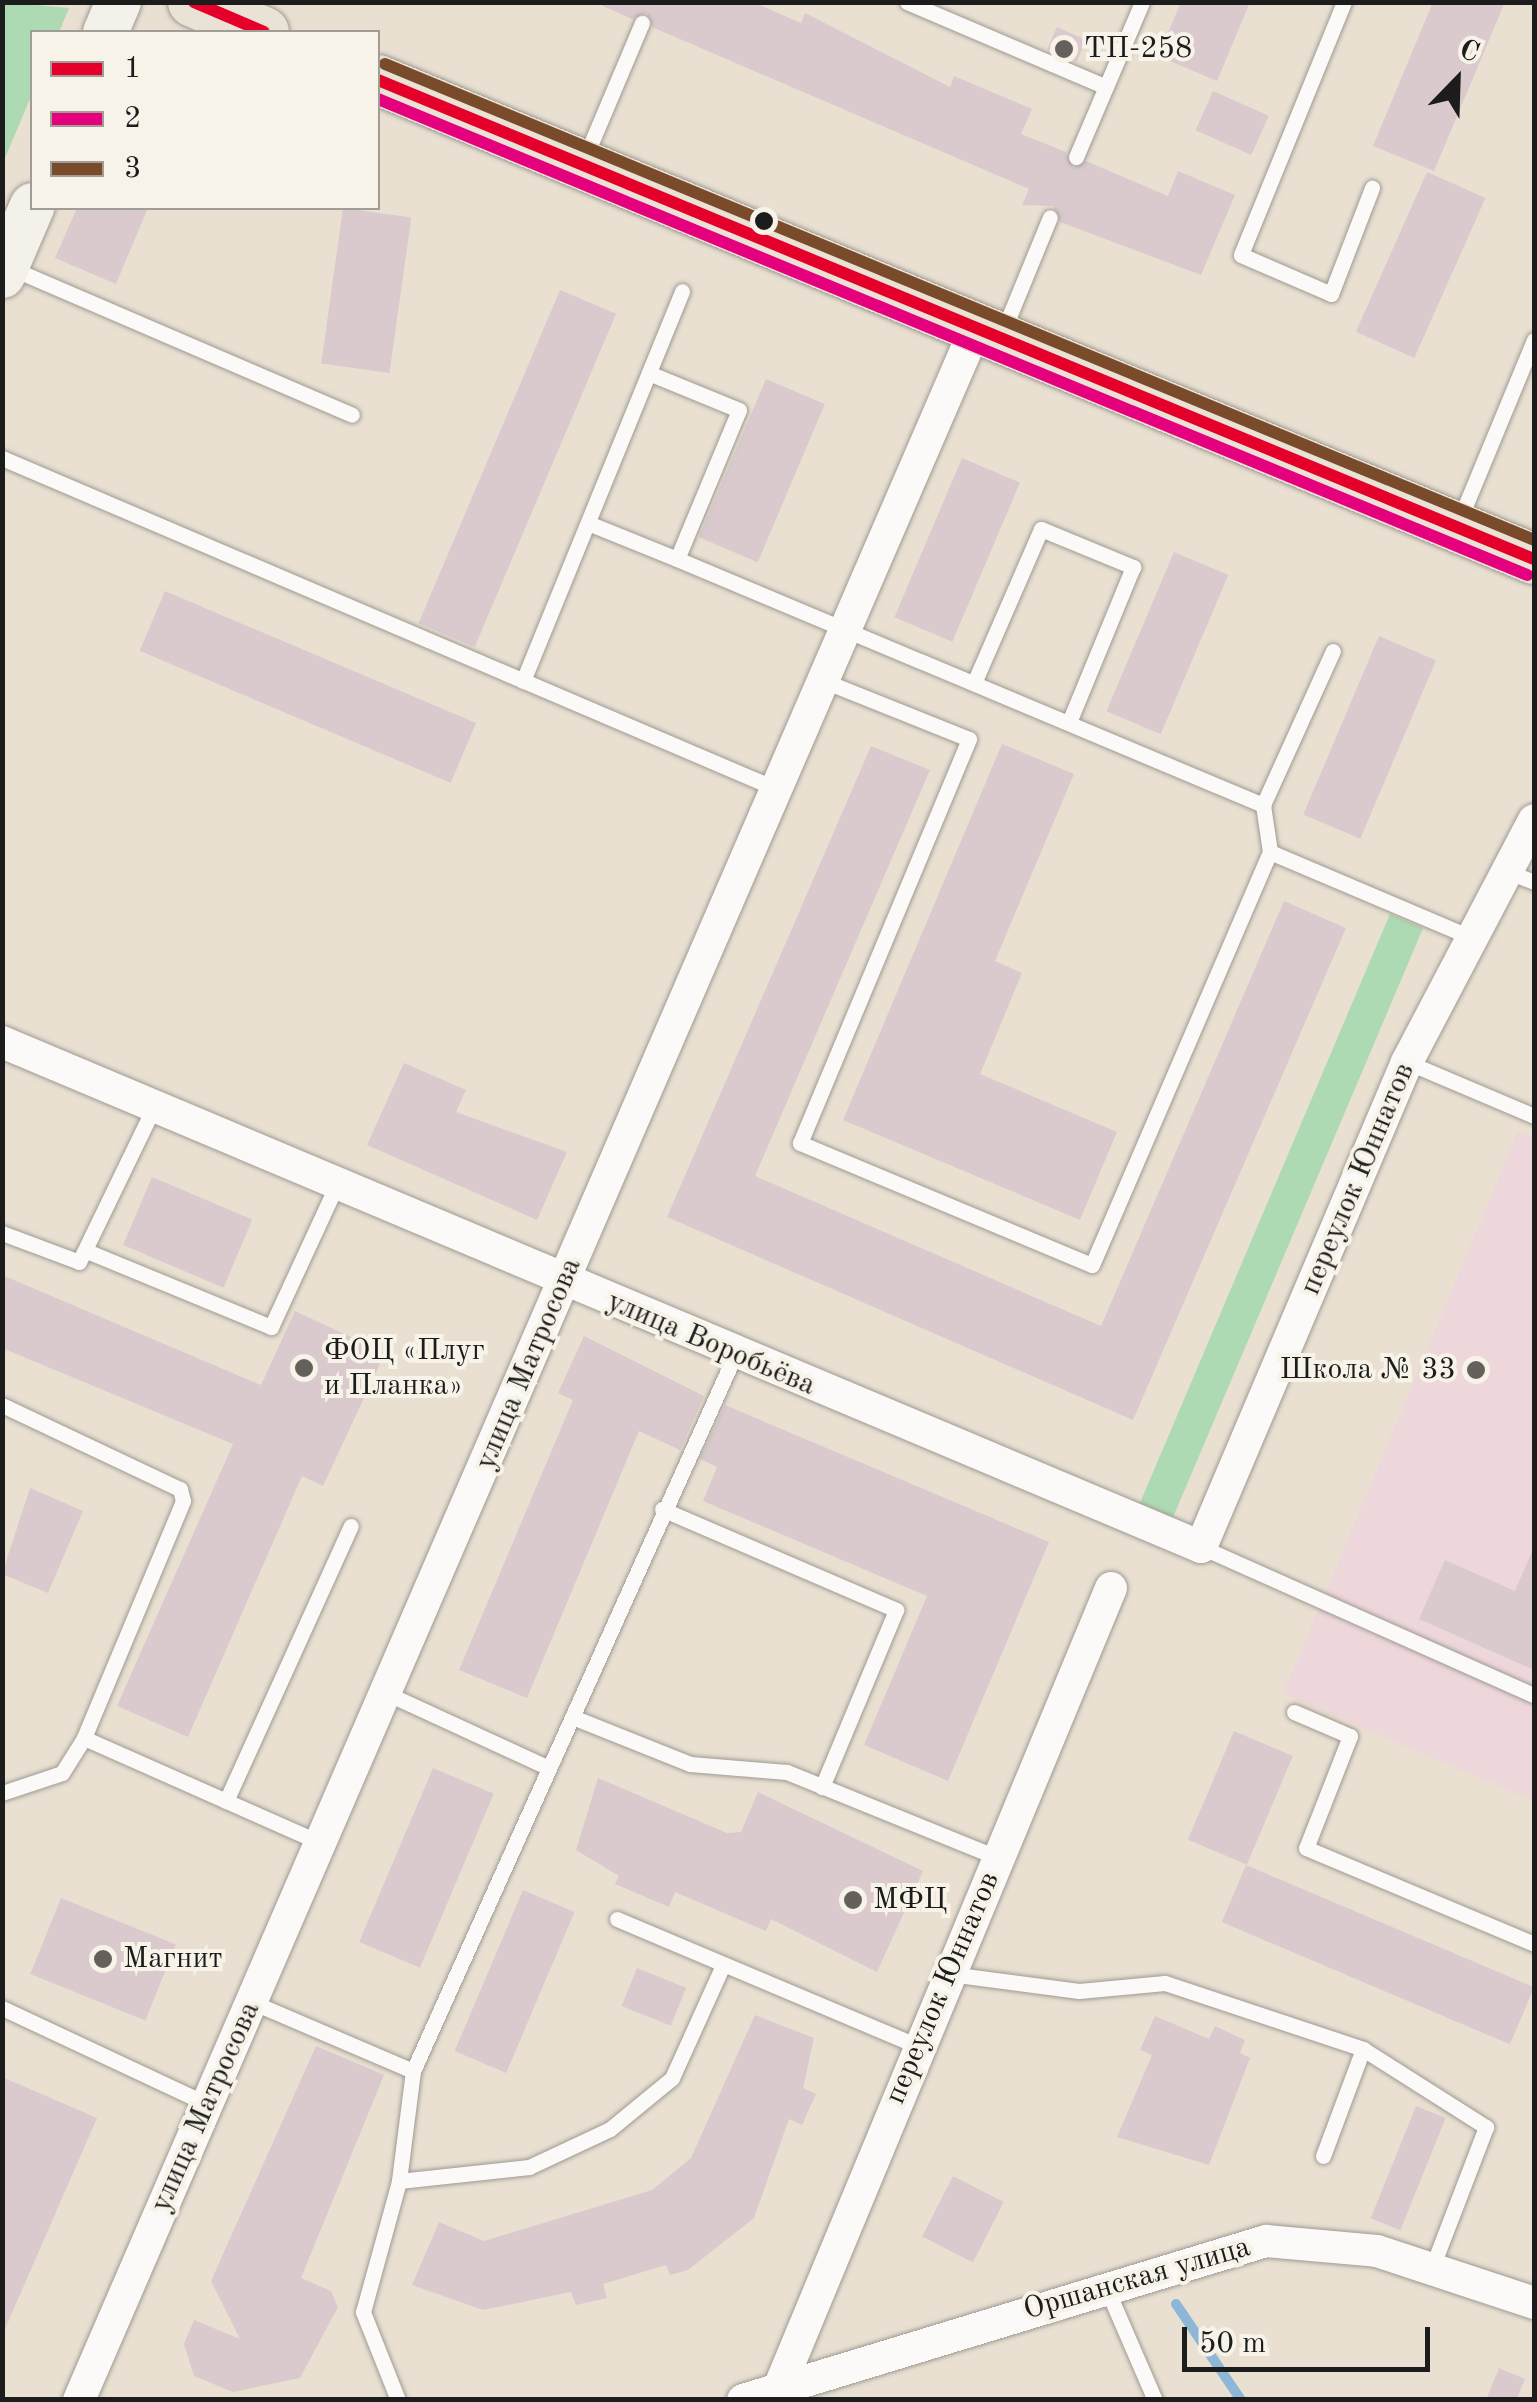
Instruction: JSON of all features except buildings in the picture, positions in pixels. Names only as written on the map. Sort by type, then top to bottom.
[{"type":"main road","points":[[193,2],[259,30]]},
{"type":"main road","points":[[380,81],[1534,559]]},
{"type":"street","points":[[106,30],[118,2]]},
{"type":"street","points":[[4,269],[30,209]]},
{"type":"street","name":"улица Матросова","points":[[79,2400],[845,630],[988,332]]},
{"type":"street","name":"переулок Юннатов","points":[[1201,1547],[1407,1062],[1476,939],[1523,877],[1534,820]]},
{"type":"street","name":"улица Воробьёва","points":[[2,1042],[735,1355],[1201,1547]]},
{"type":"street","name":"переулок Юннатов","points":[[778,2388],[946,1973],[1111,1588]]},
{"type":"street","name":"Оршанская улица","points":[[743,2400],[1106,2286],[1266,2241],[1433,2265],[1534,2303]]},
{"type":"lane","points":[[907,2],[1106,87]]},
{"type":"lane","points":[[1076,157],[1142,2]]},
{"type":"lane","points":[[1344,2],[1241,256],[1331,294],[1372,188]]},
{"type":"lane","points":[[583,164],[642,23]]},
{"type":"lane","points":[[988,332],[1050,217]]},
{"type":"lane","points":[[4,269],[352,415]]},
{"type":"lane","points":[[523,681],[682,291]]},
{"type":"lane","points":[[1457,524],[1534,340]]},
{"type":"lane","points":[[649,373],[739,410],[677,560]]},
{"type":"lane","points":[[2,458],[777,789]]},
{"type":"lane","points":[[588,523],[1262,805]]},
{"type":"lane","points":[[974,683],[1041,529],[1133,568],[1069,722]]},
{"type":"lane","points":[[824,681],[969,739],[800,1143],[1092,1265],[1270,852],[1262,805],[1333,651]]},
{"type":"lane","points":[[1270,852],[1476,939]]},
{"type":"lane","points":[[1407,1062],[1534,1116]]},
{"type":"lane","points":[[89,1252],[154,1107]]},
{"type":"lane","points":[[2,1233],[63,1261],[89,1252],[272,1327],[337,1184]]},
{"type":"lane","points":[[398,2400],[363,2312],[398,2180],[412,2070],[547,1767],[575,1718],[662,1509],[735,1355]]},
{"type":"lane","points":[[2,1405],[180,1488],[183,1501],[84,1738],[62,1773],[11,1792],[2,1782]]},
{"type":"lane","points":[[662,1509],[896,1610],[822,1787]]},
{"type":"lane","points":[[226,1801],[351,1526]]},
{"type":"lane","points":[[1201,1547],[1534,1694]]},
{"type":"lane","points":[[386,1693],[547,1767]]},
{"type":"lane","points":[[1294,1712],[1350,1736],[1306,1848],[1534,1944]]},
{"type":"lane","points":[[575,1718],[690,1764],[787,1772],[998,1858]]},
{"type":"lane","points":[[84,1738],[321,1844]]},
{"type":"lane","points":[[617,1919],[917,2046]]},
{"type":"lane","points":[[398,2180],[528,2167],[610,2129],[672,2078],[723,1966]]},
{"type":"lane","points":[[946,1973],[1079,1992],[1165,1983],[1363,2049],[1486,2127],[1433,2265]]},
{"type":"lane","points":[[252,2002],[412,2070]]},
{"type":"lane","points":[[2,2008],[208,2104]]},
{"type":"lane","points":[[1323,2156],[1363,2049]]},
{"type":"lane","points":[[1106,2286],[1156,2400]]},
{"type":"shaded area","name":"Школа № 33","points":[[1518,1131],[1534,1137],[1534,1801],[1283,1694]]},
{"type":"green space","points":[[3,2],[69,8],[60,30],[30,30],[30,99],[3,163]]},
{"type":"green space","points":[[1390,914],[1423,928],[1173,1517],[1140,1503]]},
{"type":"waterway","points":[[1176,2304],[1241,2400]]},
{"type":"transit line","name":"1","points":[[194,2],[259,30]]},
{"type":"transit line","name":"3","points":[[385,64],[1534,540]]},
{"type":"transit line","name":"1","points":[[380,81],[1534,559]]},
{"type":"transit line","name":"2","points":[[380,100],[1527,575]]},
{"type":"place","name":"ТП-258","points":[[1064,49]]},
{"type":"place","name":"ФОЦ «Плуг и Планка»","points":[[304,1368]]},
{"type":"place","name":"Школа № 33","points":[[1476,1370]]},
{"type":"place","name":"МФЦ","points":[[853,1900]]},
{"type":"place","name":"Магнит","points":[[103,1959]]}]
